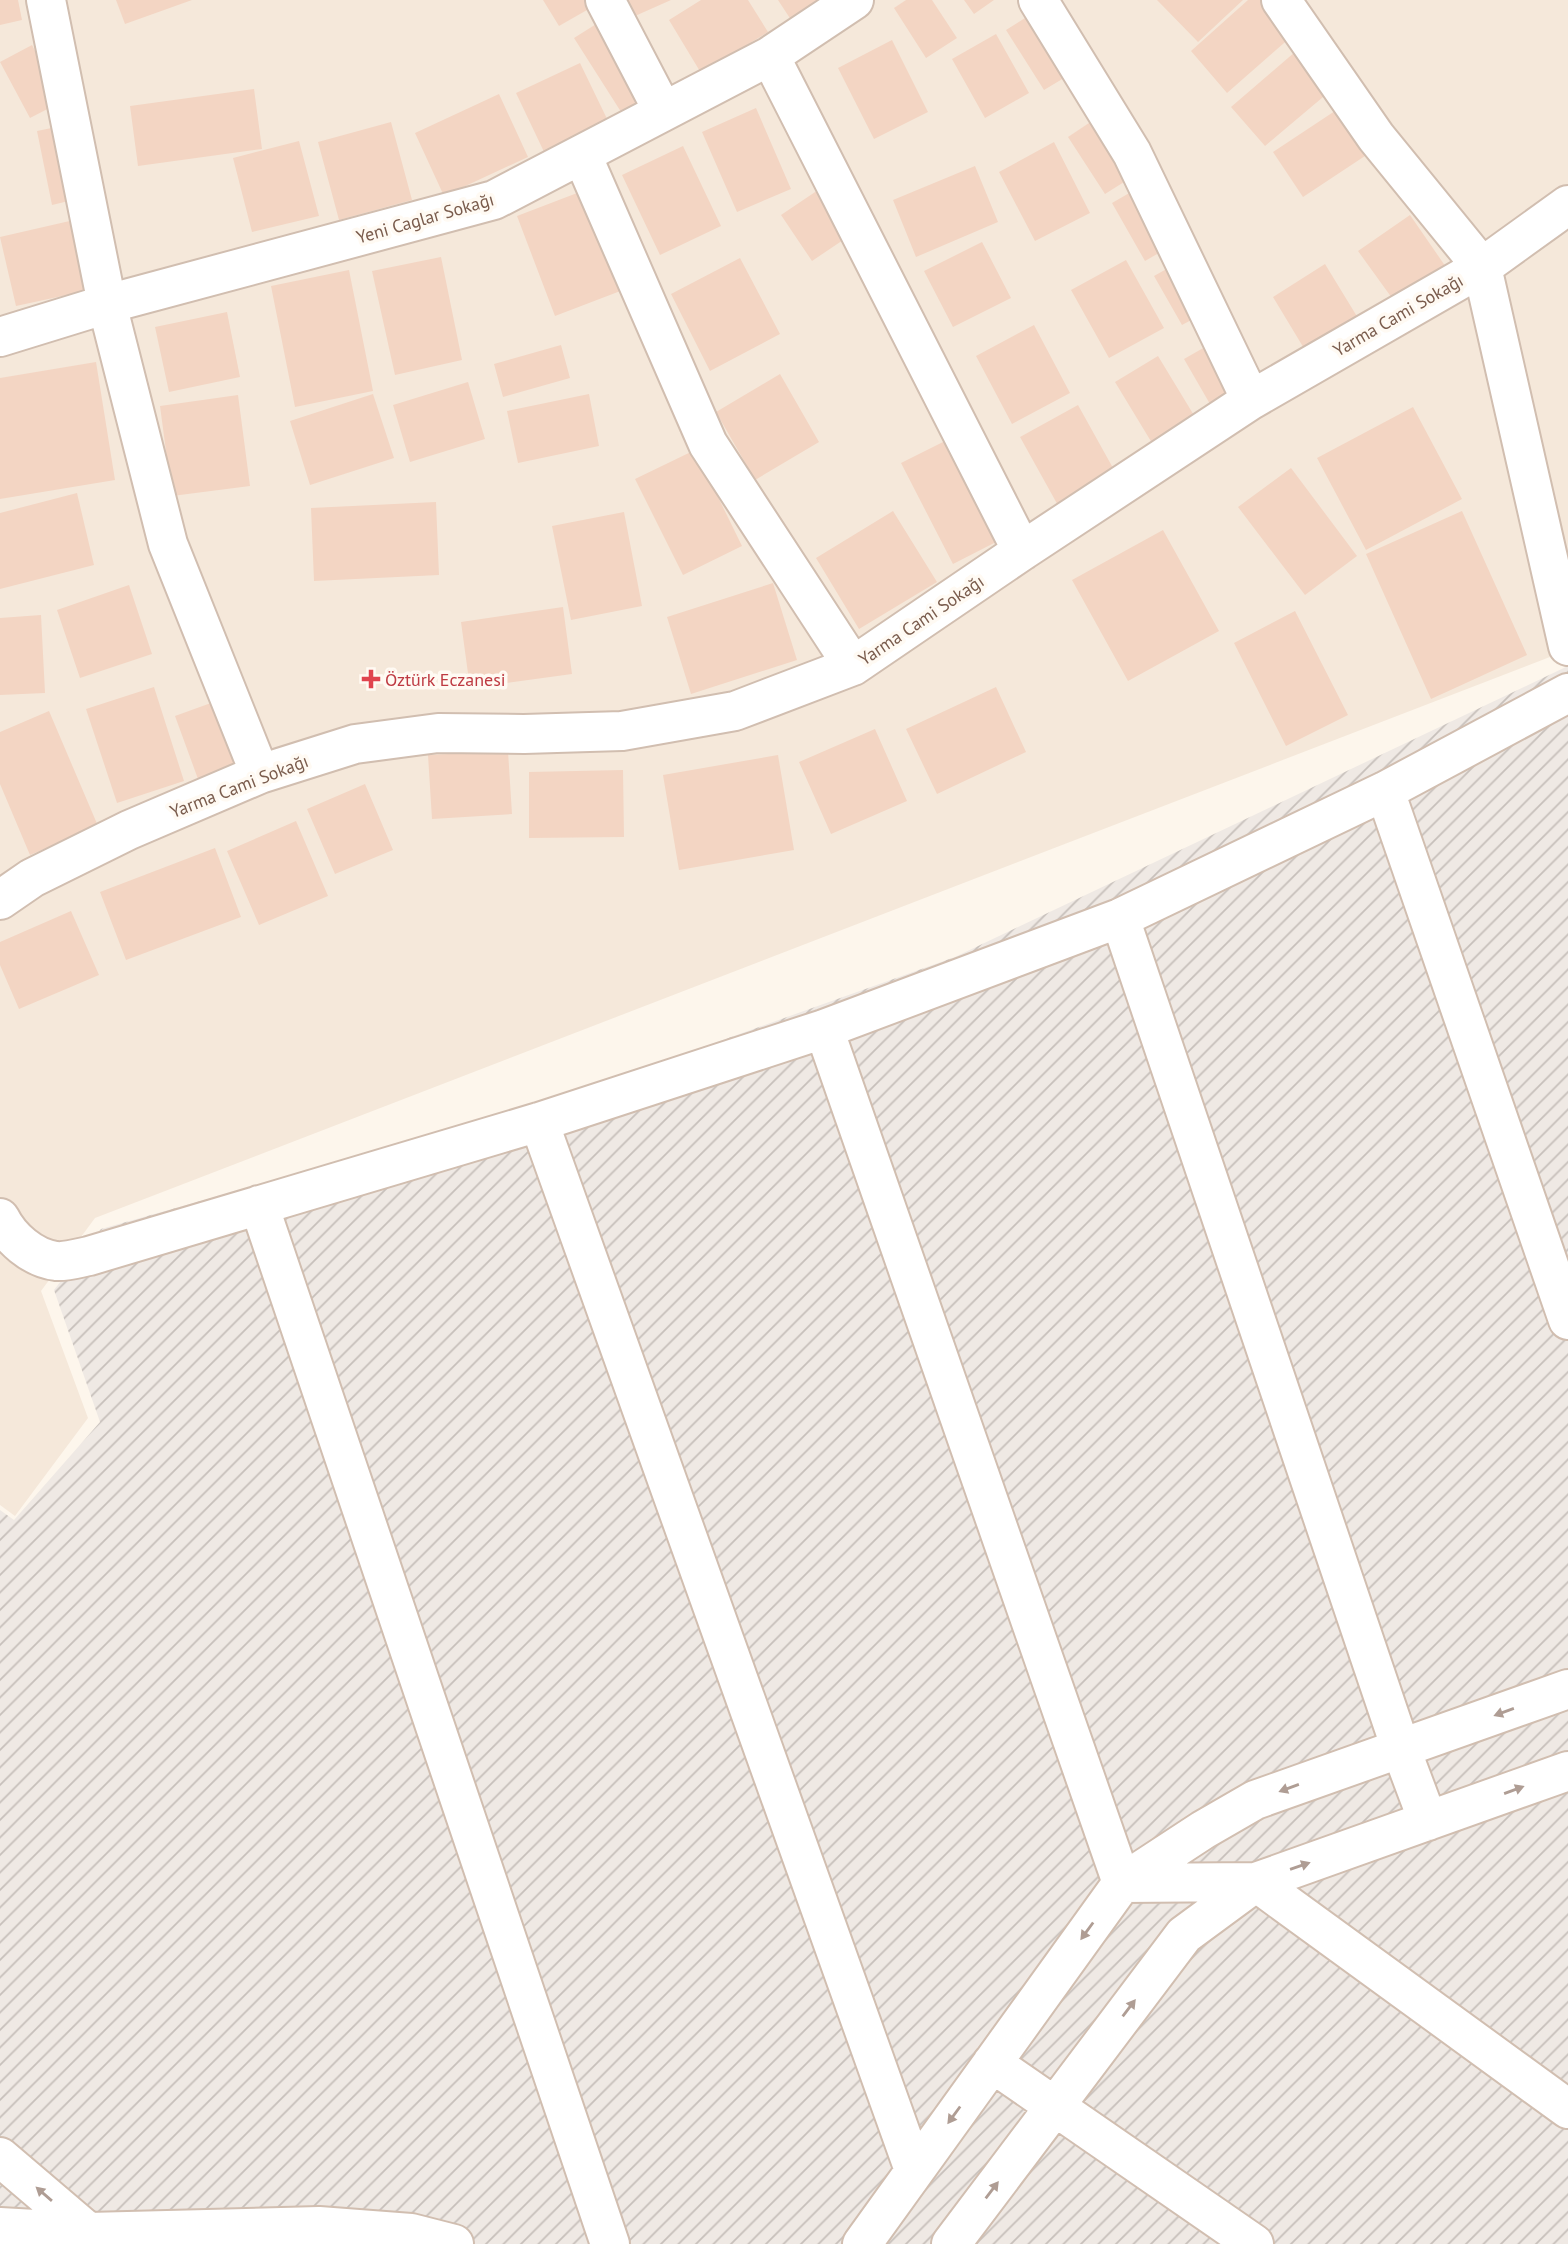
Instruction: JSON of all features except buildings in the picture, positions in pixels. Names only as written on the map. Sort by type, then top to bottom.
[{"type":"street","points":[[46,0],[107,303],[168,544],[260,774]]},
{"type":"street","points":[[605,0],[663,111]]},
{"type":"street","name":"Yeni Caglar Sokağı","points":[[0,337],[107,303],[494,200],[770,56],[854,0]]},
{"type":"street","points":[[1038,0],[1132,153],[1251,400]]},
{"type":"street","points":[[1281,0],[1377,137],[1482,267],[1568,646]]},
{"type":"street","points":[[770,56],[1022,551]]},
{"type":"street","points":[[582,155],[708,444],[853,666]]},
{"type":"street","name":"Yarma Cami Sokağı","points":[[0,900],[32,878],[129,830],[260,774],[355,744],[438,733],[622,731],[735,711],[853,666],[1251,400],[1482,267],[1568,205]]},
{"type":"street","points":[[0,1218],[5,1229],[29,1251],[57,1261],[89,1256],[539,1122],[824,1029],[1120,918],[1385,791],[1568,694]]},
{"type":"street","points":[[1385,791],[1568,1320]]},
{"type":"street","points":[[1120,918],[1401,1749],[1428,1821]]},
{"type":"street","points":[[824,1029],[1122,1883]]},
{"type":"street","points":[[539,1122],[914,2171]]},
{"type":"street","points":[[259,1205],[610,2244]]},
{"type":"street","points":[[862,2244],[1122,1883],[1255,1800],[1568,1689]]},
{"type":"street","points":[[951,2244],[1184,1936],[1256,1882],[1568,1771]]},
{"type":"street","points":[[1122,1883],[1256,1882],[1568,2109]]},
{"type":"street","points":[[992,2063],[1254,2244]]},
{"type":"street","points":[[0,2157],[88,2232]]},
{"type":"street","points":[[0,2227],[88,2232],[305,2235],[411,2233],[454,2244]]},
{"type":"street","points":[[52,2244],[88,2232]]},
{"type":"shaded area","points":[[0,0],[1568,0],[1568,650],[95,1218],[41,1291],[88,1418],[15,1516],[0,1505]]},
{"type":"shaded area","points":[[1568,666],[1568,2244],[0,2244],[0,1510],[14,1520],[100,1422],[54,1290],[101,1229],[535,1107],[955,957]]},
{"type":"place","name":"Öztürk Eczanesi","points":[[371,679]]}]
